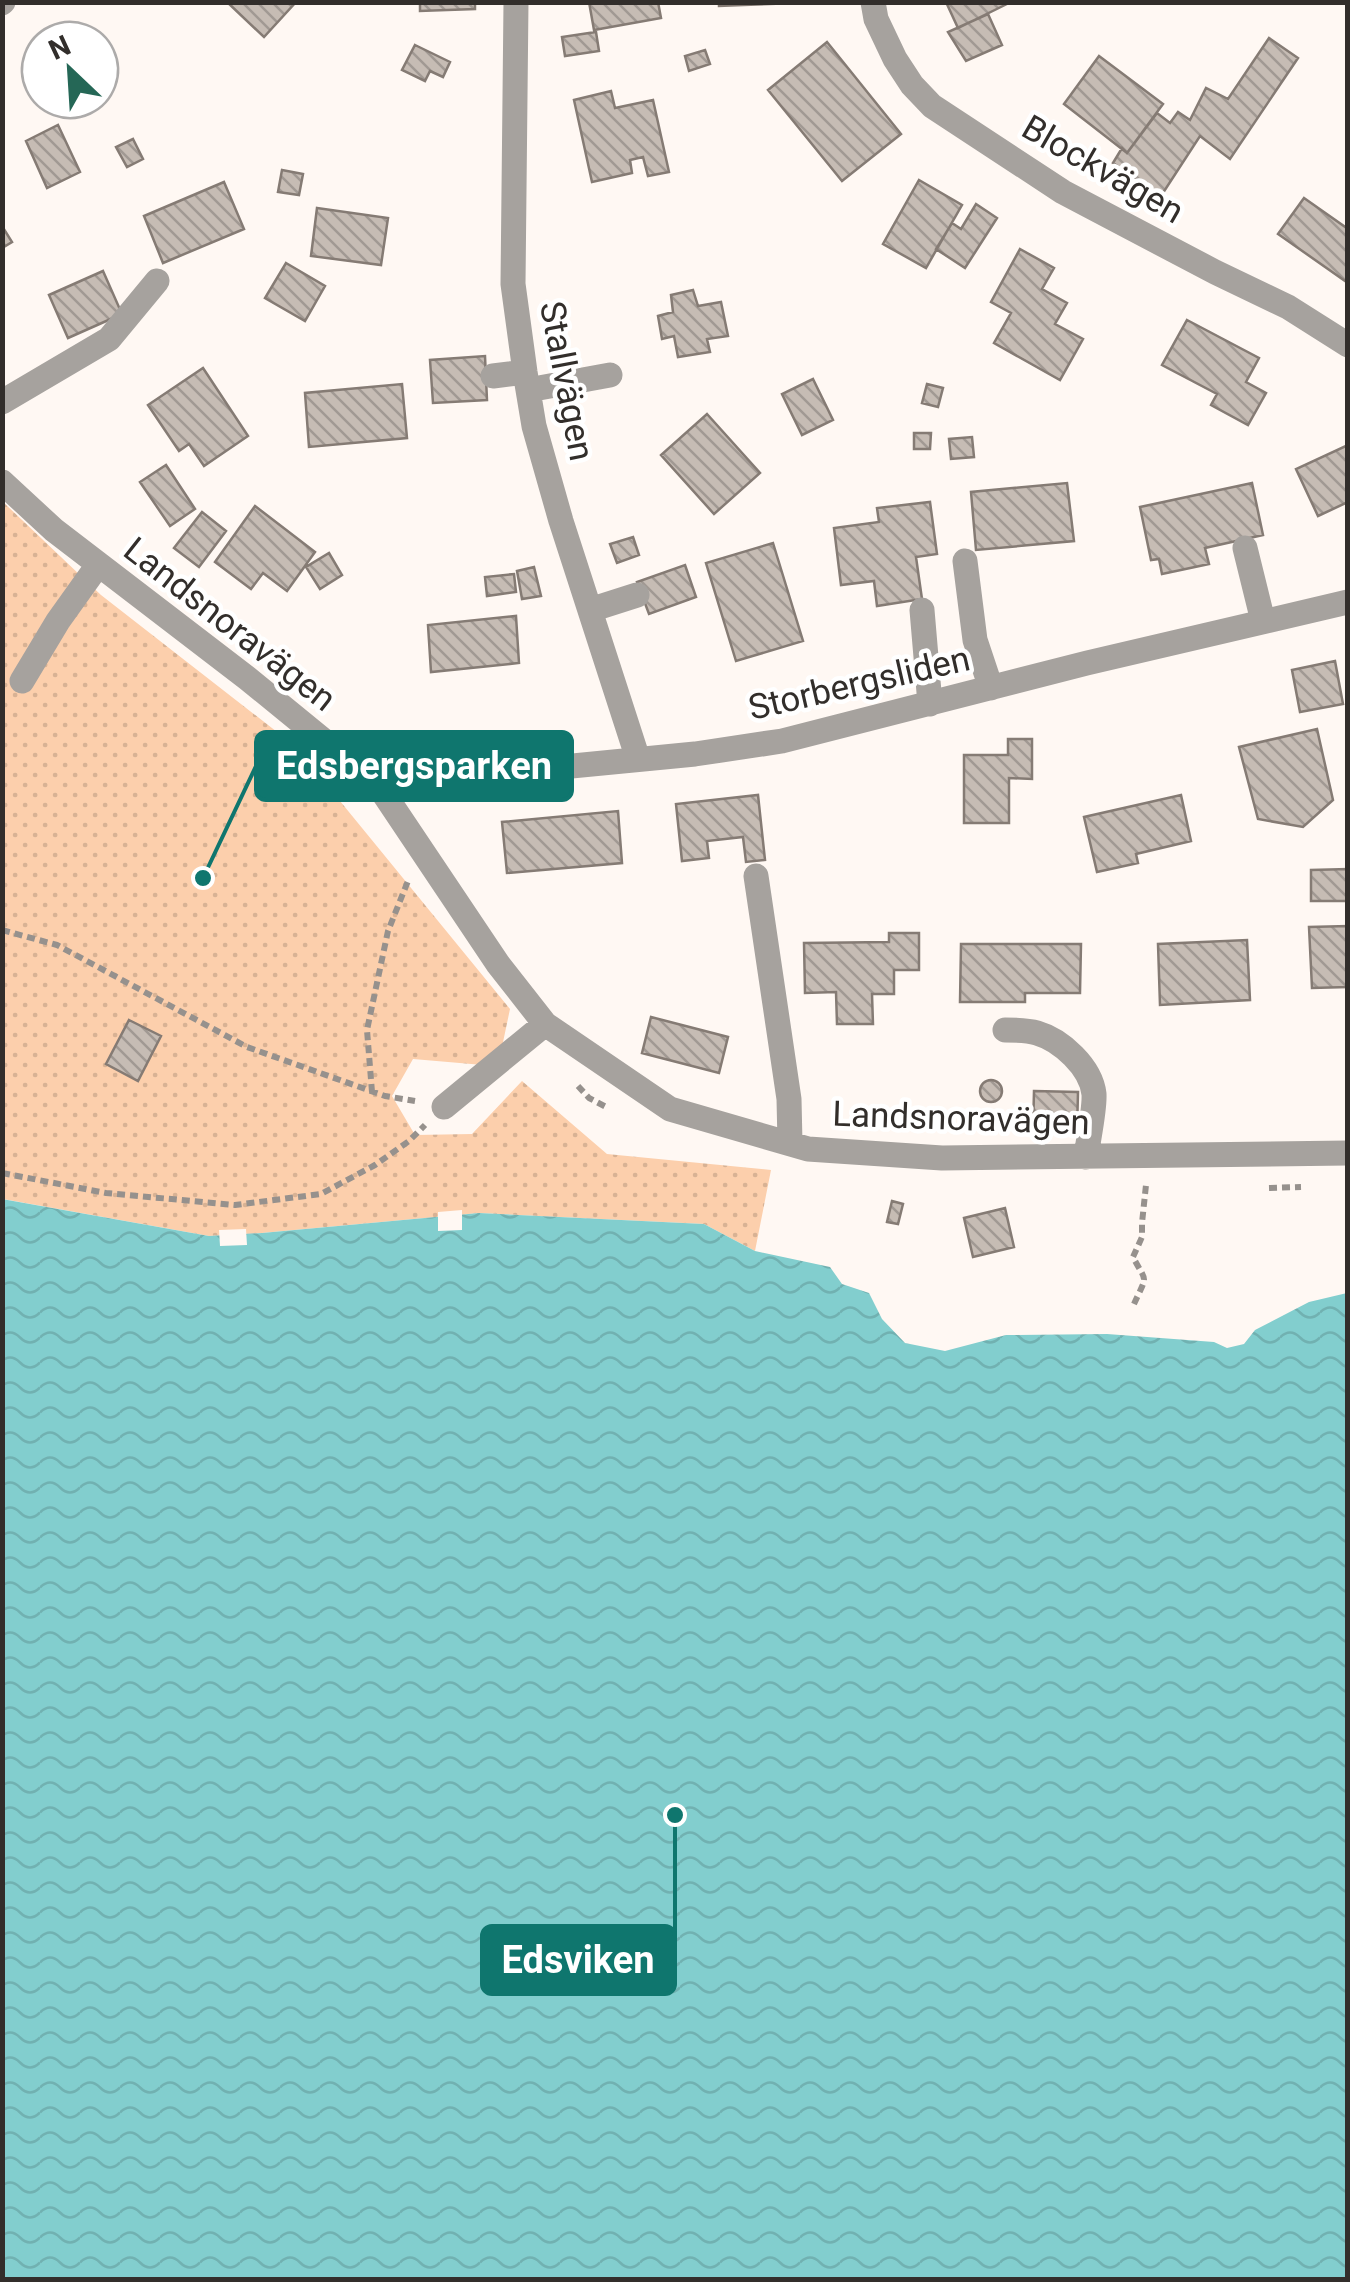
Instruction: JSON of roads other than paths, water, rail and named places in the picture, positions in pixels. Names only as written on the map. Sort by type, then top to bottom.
[{"type":"street","name":"Stallvägen","points":[[516,2],[513,284],[534,426],[638,759]]},
{"type":"street","name":"Blockvägen","points":[[873,2],[876,20],[895,58],[912,85],[932,106],[1063,192],[1288,307],[1348,345]]},
{"type":"street","points":[[2,402],[109,339],[157,281]]},
{"type":"street","points":[[492,376],[527,381],[610,375]]},
{"type":"street","name":"Landsnoravägen","points":[[2,482],[54,530],[247,678],[378,785],[498,964],[545,1024],[670,1109],[808,1149],[942,1158],[1348,1153]]},
{"type":"street","points":[[1245,548],[1264,621]]},
{"type":"street","points":[[965,561],[975,640],[991,688]]},
{"type":"street","points":[[22,681],[98,565]]},
{"type":"street","points":[[590,610],[637,595]]},
{"type":"street","name":"Storbergsliden","points":[[378,785],[695,754],[782,741],[1087,662],[1348,602]]},
{"type":"street","points":[[922,610],[930,704]]},
{"type":"street","points":[[756,876],[789,1099],[790,1143]]},
{"type":"street","points":[[444,1107],[545,1024]]},
{"type":"street","points":[[1005,1030],[1047,1036],[1067,1050],[1084,1070],[1094,1093],[1086,1157]]},
{"type":"water","points":[[2,1199],[209,1236],[479,1213],[704,1224],[755,1251],[830,1267],[842,1284],[869,1293],[882,1319],[905,1343],[945,1351],[1006,1335],[1107,1334],[1214,1342],[1227,1348],[1244,1344],[1255,1330],[1309,1302],[1347,1293],[1347,2279],[3,2279]]},
{"type":"place","name":"Edsbergsparken","points":[[203,878]]},
{"type":"place","name":"Edsviken","points":[[675,1815]]}]
